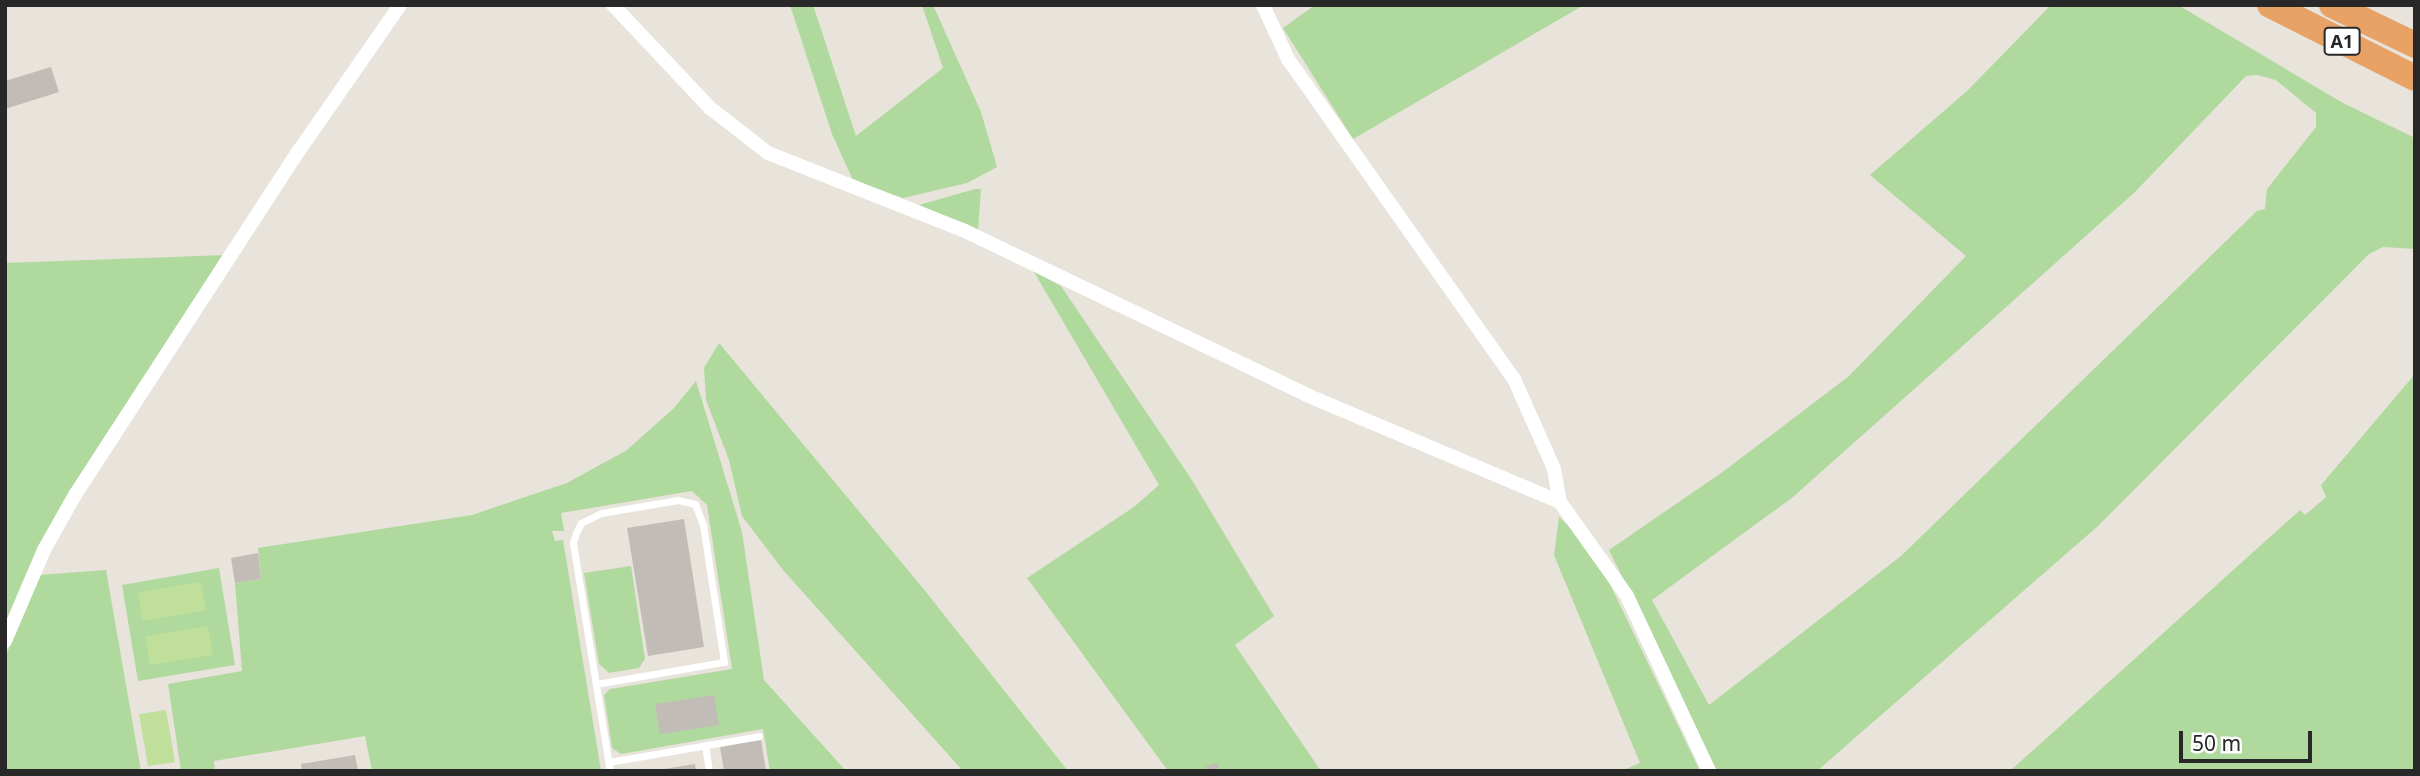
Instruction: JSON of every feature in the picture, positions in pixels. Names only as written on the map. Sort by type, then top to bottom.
[{"type":"highway","name":"A1","points":[[2270,5],[2415,78]]},
{"type":"highway","name":"A1","points":[[2332,5],[2415,45]]},
{"type":"street","points":[[5,641],[44,550],[75,495],[358,61],[400,5]]},
{"type":"street","points":[[613,5],[710,108],[768,153],[965,231],[1317,399],[1560,502]]},
{"type":"street","points":[[1263,5],[1288,59],[1514,379],[1554,469],[1560,502],[1627,596],[1709,771]]},
{"type":"lane","points":[[596,684],[724,662],[703,525],[695,504],[678,500],[601,513],[581,523],[576,533],[573,543],[609,766],[759,736]]},
{"type":"lane","points":[[705,745],[709,771]]},
{"type":"green space","points":[[790,5],[813,5],[856,136],[943,68],[922,5],[933,5],[981,112],[997,167],[967,183],[903,198],[853,180],[832,134]]},
{"type":"green space","points":[[1315,5],[1584,5],[1353,139],[1283,28]]},
{"type":"green space","points":[[2051,5],[2178,5],[2343,103],[2415,138],[2415,249],[2383,247],[2369,254],[2098,526],[1817,771],[1717,771],[1609,550],[1724,471],[1849,376],[1966,256],[1870,175],[1967,91]],"holes":[[[2257,75],[2276,80],[2316,113],[2316,127],[2267,189],[2265,209],[2257,211],[1901,556],[1709,705],[1652,600],[1793,497],[2134,193],[2246,76]]]},
{"type":"green space","points":[[981,189],[978,230],[919,205]]},
{"type":"green space","points":[[227,255],[168,347],[5,629],[5,263]]},
{"type":"green space","points":[[1034,272],[1061,286],[1190,477],[1274,616],[1235,645],[1321,771],[1168,771],[1027,578],[1134,507],[1159,485]]},
{"type":"green space","points":[[719,343],[922,587],[1068,771],[963,771],[783,570],[742,516],[729,460],[706,400],[704,368]]},
{"type":"green space","points":[[2415,374],[2415,771],[2010,771],[2300,510],[2305,515],[2326,497],[2321,485]]},
{"type":"green space","points":[[696,381],[742,532],[764,680],[846,771],[770,771],[763,729],[621,754],[612,748],[604,695],[610,689],[732,669],[707,505],[692,491],[561,513],[564,531],[552,531],[555,541],[563,540],[601,771],[372,771],[365,736],[214,761],[215,771],[181,771],[168,684],[242,671],[235,583],[261,579],[258,548],[472,515],[567,483],[627,450],[673,409]]},
{"type":"green space","points":[[1559,517],[1579,536],[1605,574],[1700,771],[1621,771],[1640,763],[1554,555]]},
{"type":"green space","points":[[631,566],[645,659],[639,668],[609,673],[599,664],[584,573]]},
{"type":"green space","points":[[219,568],[235,665],[138,681],[122,585]]},
{"type":"green space","points":[[106,570],[141,771],[5,771],[5,658],[39,575]]},
{"type":"green space","points":[[201,582],[206,610],[143,621],[138,592]]},
{"type":"green space","points":[[208,626],[213,655],[150,665],[145,636]]},
{"type":"green space","points":[[166,710],[175,762],[148,766],[139,714]]},
{"type":"building","points":[[51,67],[59,92],[5,109],[5,81]]},
{"type":"building","points":[[684,519],[704,647],[648,656],[627,528]]},
{"type":"building","points":[[258,553],[261,579],[235,583],[231,558]]},
{"type":"building","points":[[714,695],[719,725],[660,734],[655,704]]},
{"type":"building","points":[[761,740],[766,771],[724,771],[720,747]]},
{"type":"building","points":[[355,755],[358,771],[302,771],[301,764]]},
{"type":"building","points":[[1218,763],[1219,771],[1207,771],[1206,766]]},
{"type":"building","points":[[695,764],[696,771],[664,771],[664,769]]}]
